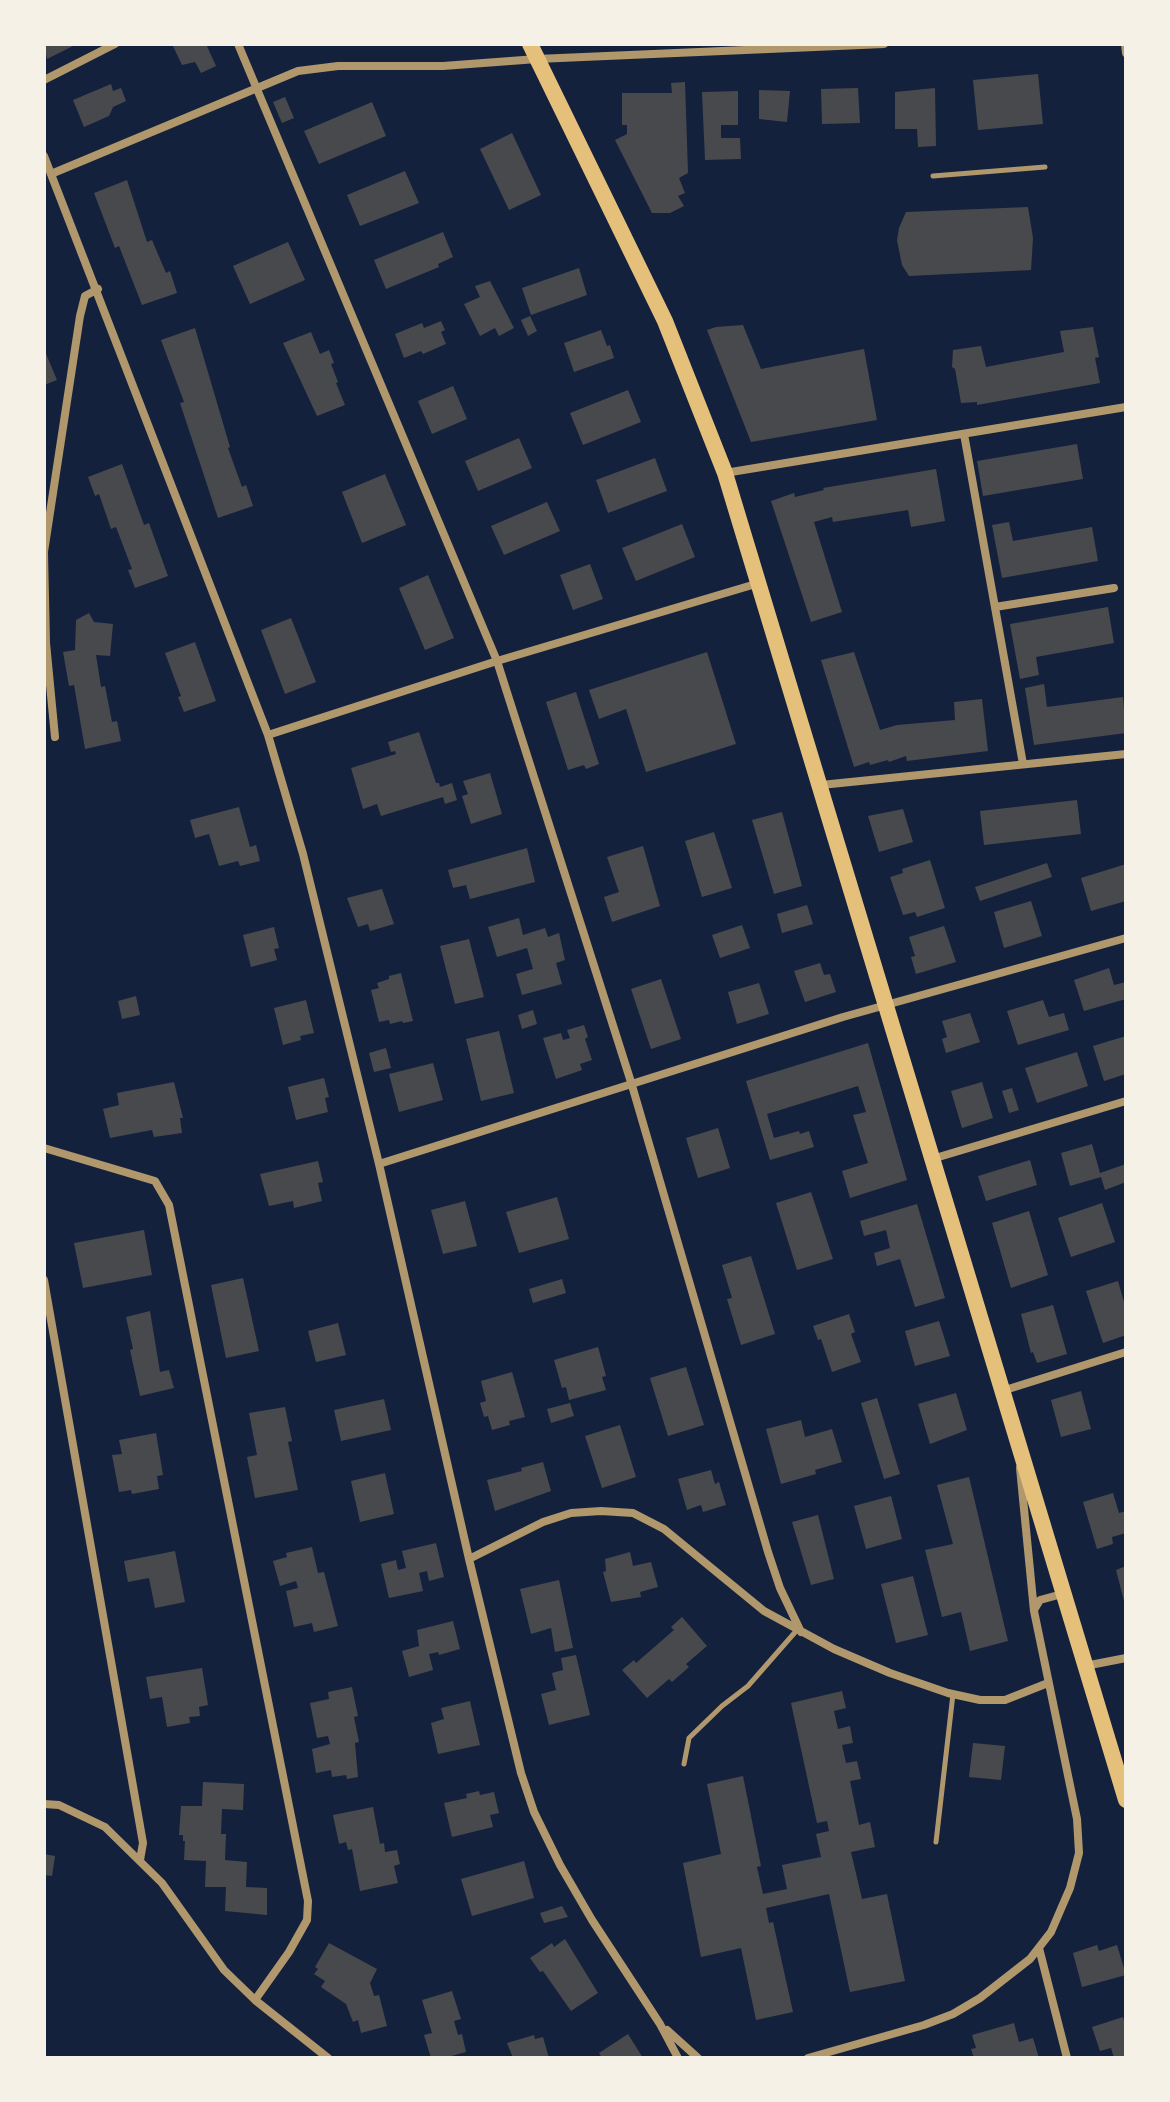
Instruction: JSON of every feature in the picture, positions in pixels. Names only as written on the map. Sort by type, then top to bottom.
[{"type":"main road","points":[[534,51],[665,321],[725,473],[1126,1800]]},
{"type":"street","points":[[44,80],[115,44]]},
{"type":"street","points":[[238,44],[497,661],[631,1082],[768,1552],[799,1631]]},
{"type":"street","points":[[51,174],[298,71],[338,66],[443,66],[534,51],[884,44]]},
{"type":"street","points":[[1125,44],[1126,53]]},
{"type":"street","points":[[44,156],[268,735],[303,854],[379,1164],[469,1559],[518,1760],[534,1812],[592,1920],[660,2024],[678,2058]]},
{"type":"street","points":[[55,737],[46,643],[44,552],[80,316],[85,296],[98,289]]},
{"type":"street","points":[[725,473],[1126,407]]},
{"type":"street","points":[[964,434],[1023,764]]},
{"type":"street","points":[[268,735],[497,661],[759,583]]},
{"type":"street","points":[[995,607],[1114,588]]},
{"type":"street","points":[[821,785],[1126,754]]},
{"type":"street","points":[[379,1164],[843,1017],[1126,938]]},
{"type":"street","points":[[931,1159],[1126,1101]]},
{"type":"street","points":[[44,1148],[155,1181],[169,1205],[308,1901],[307,1920],[255,2000]]},
{"type":"street","points":[[44,1280],[143,1843],[140,1860]]},
{"type":"street","points":[[1002,1391],[1126,1352]]},
{"type":"street","points":[[808,2058],[953,2014],[1009,1978],[1051,1932],[1070,1888],[1079,1853],[1077,1819],[1034,1611],[1018,1445]]},
{"type":"street","points":[[469,1559],[543,1522],[571,1513],[633,1513],[664,1529],[764,1611],[876,1667],[953,1694],[980,1700],[1005,1700],[1048,1683]]},
{"type":"street","points":[[1034,1611],[1040,1600],[1062,1594]]},
{"type":"street","points":[[1084,1666],[1126,1658]]},
{"type":"street","points":[[44,1804],[59,1805],[105,1827],[162,1883],[224,1970],[255,2000],[328,2058]]},
{"type":"street","points":[[1039,1948],[1067,2058]]},
{"type":"street","points":[[660,2024],[698,2058]]},
{"type":"lane","points":[[933,176],[1045,167]]},
{"type":"lane","points":[[684,1764],[689,1738],[748,1686],[799,1631]]},
{"type":"lane","points":[[936,1842],[953,1694]]},
{"type":"building","points":[[44,44],[77,44],[47,59]]},
{"type":"building","points":[[206,44],[216,66],[201,73],[195,62],[182,65],[173,46]]},
{"type":"building","points":[[1038,74],[1043,124],[978,130],[973,80]]},
{"type":"building","points":[[685,82],[688,173],[679,178],[685,193],[678,196],[684,206],[670,213],[652,213],[615,140],[627,134],[627,125],[622,125],[622,93],[672,93],[671,83]]},
{"type":"building","points":[[111,84],[113,91],[121,88],[126,101],[113,107],[109,116],[84,127],[73,100]]},
{"type":"building","points":[[858,88],[860,123],[822,124],[821,89]]},
{"type":"building","points":[[935,88],[936,146],[918,147],[917,129],[895,129],[895,92]]},
{"type":"building","points":[[759,90],[790,91],[787,122],[759,119]]},
{"type":"building","points":[[738,91],[738,125],[721,125],[721,138],[740,138],[741,159],[705,160],[702,92]]},
{"type":"building","points":[[285,97],[294,118],[282,123],[273,102]]},
{"type":"building","points":[[372,102],[386,136],[319,164],[304,131]]},
{"type":"building","points":[[512,133],[541,195],[509,210],[480,149]]},
{"type":"building","points":[[405,171],[419,203],[360,226],[347,195]]},
{"type":"building","points":[[127,180],[147,242],[152,240],[166,273],[170,271],[177,293],[142,305],[94,193]]},
{"type":"building","points":[[1028,207],[1033,238],[1031,270],[909,276],[902,265],[897,240],[906,212]]},
{"type":"building","points":[[443,232],[453,257],[438,264],[439,267],[386,289],[374,260]]},
{"type":"building","points":[[288,242],[305,280],[250,304],[233,266]]},
{"type":"building","points":[[579,268],[587,295],[531,315],[522,288]]},
{"type":"building","points":[[490,281],[514,328],[499,336],[495,328],[480,336],[464,304],[480,297],[475,286]]},
{"type":"building","points":[[530,316],[537,331],[528,336],[521,320]]},
{"type":"building","points":[[441,321],[446,344],[404,358],[395,334],[422,323],[424,328]]},
{"type":"building","points":[[743,325],[761,369],[864,349],[877,420],[751,442],[707,330]]},
{"type":"building","points":[[1093,327],[1100,383],[977,405],[977,402],[961,403],[955,369],[952,367],[953,350],[981,346],[986,367],[1064,352],[1060,331]]},
{"type":"building","points":[[195,328],[228,448],[242,487],[246,485],[253,506],[218,518],[180,403],[184,402],[161,340]]},
{"type":"building","points":[[601,330],[614,358],[574,372],[564,343]]},
{"type":"building","points":[[311,332],[320,354],[329,350],[336,383],[345,405],[317,416],[283,343]]},
{"type":"building","points":[[44,349],[57,380],[44,385]]},
{"type":"building","points":[[453,386],[467,419],[432,434],[418,401]]},
{"type":"building","points":[[628,390],[641,422],[583,445],[570,413]]},
{"type":"building","points":[[519,438],[532,468],[478,491],[465,461]]},
{"type":"building","points":[[1077,444],[1083,479],[983,496],[977,461]]},
{"type":"building","points":[[655,458],[667,491],[608,513],[596,480]]},
{"type":"building","points":[[122,464],[144,525],[149,523],[168,576],[135,588],[128,570],[132,569],[116,527],[111,529],[99,494],[95,496],[88,477]]},
{"type":"building","points":[[936,469],[945,521],[911,527],[908,510],[833,522],[832,517],[814,522],[842,612],[811,622],[771,501],[794,493],[795,497],[823,488]]},
{"type":"building","points":[[385,474],[406,525],[362,543],[342,492]]},
{"type":"building","points":[[547,502],[560,531],[504,555],[491,526]]},
{"type":"building","points":[[1009,522],[1013,541],[1092,527],[1098,561],[1002,578],[992,525]]},
{"type":"building","points":[[682,524],[695,557],[636,581],[622,548]]},
{"type":"building","points":[[590,564],[603,599],[573,610],[560,575]]},
{"type":"building","points":[[428,575],[454,638],[425,650],[399,588]]},
{"type":"building","points":[[1108,607],[1114,643],[1036,657],[1039,675],[1020,679],[1010,624]]},
{"type":"building","points":[[89,613],[94,622],[113,624],[110,656],[96,655],[101,687],[105,686],[112,722],[117,721],[121,741],[85,749],[74,685],[69,686],[63,652],[75,650],[76,620]]},
{"type":"building","points":[[291,618],[316,682],[285,694],[261,630]]},
{"type":"building","points":[[195,642],[216,701],[184,712],[165,653]]},
{"type":"building","points":[[707,652],[736,744],[646,772],[626,709],[599,719],[589,690]]},
{"type":"building","points":[[854,652],[880,730],[897,725],[955,720],[954,702],[982,699],[988,751],[907,761],[906,756],[854,767],[821,660]]},
{"type":"building","points":[[1044,684],[1047,707],[1123,697],[1126,733],[1034,745],[1025,688]]},
{"type":"building","points":[[576,692],[599,764],[586,769],[584,765],[568,770],[546,702]]},
{"type":"building","points":[[419,732],[436,783],[440,787],[452,783],[457,800],[445,804],[443,797],[381,816],[377,804],[363,809],[351,768],[396,754],[395,751],[391,752],[388,742]]},
{"type":"building","points":[[490,773],[502,814],[471,824],[462,796],[468,794],[463,781]]},
{"type":"building","points":[[1077,800],[1081,834],[984,845],[980,811]]},
{"type":"building","points":[[239,807],[250,847],[256,845],[260,861],[240,866],[238,861],[219,866],[209,834],[195,838],[190,820]]},
{"type":"building","points":[[903,809],[913,842],[879,852],[868,816]]},
{"type":"building","points":[[782,812],[802,886],[774,894],[752,820]]},
{"type":"building","points":[[714,832],[732,888],[702,897],[685,841]]},
{"type":"building","points":[[643,846],[660,906],[612,922],[604,897],[619,892],[607,857]]},
{"type":"building","points":[[527,848],[535,882],[470,899],[466,885],[453,888],[448,870]]},
{"type":"building","points":[[930,860],[945,908],[917,917],[915,912],[903,915],[890,877],[903,873],[902,869]]},
{"type":"building","points":[[1047,863],[1052,877],[980,901],[975,887]]},
{"type":"building","points":[[1126,864],[1126,901],[1091,911],[1081,878]]},
{"type":"building","points":[[382,889],[394,924],[370,931],[368,924],[358,927],[347,898]]},
{"type":"building","points":[[1031,901],[1042,936],[1004,948],[994,912]]},
{"type":"building","points":[[807,905],[813,924],[782,933],[777,914]]},
{"type":"building","points":[[519,918],[523,935],[545,928],[548,937],[559,933],[565,960],[556,963],[562,984],[522,995],[516,974],[533,969],[527,948],[497,957],[488,927]]},
{"type":"building","points":[[742,925],[750,948],[720,958],[712,935]]},
{"type":"building","points":[[944,926],[956,962],[916,974],[909,937]]},
{"type":"building","points":[[274,927],[279,948],[274,949],[277,960],[251,967],[243,935]]},
{"type":"building","points":[[469,939],[484,997],[455,1004],[440,946]]},
{"type":"building","points":[[820,963],[824,975],[830,974],[836,992],[805,1002],[794,971]]},
{"type":"building","points":[[1109,968],[1114,985],[1126,982],[1126,999],[1084,1011],[1074,980]]},
{"type":"building","points":[[401,973],[413,1021],[379,1022],[371,990],[379,988],[377,983],[389,979],[389,976]]},
{"type":"building","points":[[661,979],[681,1039],[651,1049],[631,989]]},
{"type":"building","points":[[759,983],[769,1014],[737,1024],[728,992]]},
{"type":"building","points":[[136,996],[140,1015],[122,1019],[118,1001]]},
{"type":"building","points":[[306,1000],[314,1033],[283,1045],[274,1008]]},
{"type":"building","points":[[1043,1000],[1049,1017],[1064,1013],[1069,1030],[1018,1045],[1007,1011]]},
{"type":"building","points":[[533,1010],[537,1024],[522,1029],[518,1015]]},
{"type":"building","points":[[970,1013],[980,1042],[946,1053],[942,1039],[947,1037],[942,1021]]},
{"type":"building","points":[[584,1025],[592,1060],[580,1064],[582,1070],[556,1079],[543,1038],[561,1033],[563,1040],[570,1038],[567,1030]]},
{"type":"building","points":[[499,1031],[514,1093],[481,1101],[466,1039]]},
{"type":"building","points":[[1126,1036],[1126,1074],[1104,1081],[1093,1046]]},
{"type":"building","points":[[868,1043],[907,1180],[850,1198],[842,1171],[868,1163],[853,1115],[866,1112],[858,1086],[767,1114],[774,1138],[809,1131],[814,1147],[770,1160],[746,1081]]},
{"type":"building","points":[[386,1048],[391,1068],[374,1072],[369,1053]]},
{"type":"building","points":[[1077,1052],[1088,1086],[1037,1103],[1025,1068]]},
{"type":"building","points":[[433,1063],[443,1100],[399,1112],[389,1074]]},
{"type":"building","points":[[324,1078],[329,1097],[325,1098],[328,1112],[296,1120],[288,1087]]},
{"type":"building","points":[[174,1082],[183,1118],[180,1118],[182,1133],[154,1137],[152,1130],[110,1138],[103,1109],[119,1105],[117,1093]]},
{"type":"building","points":[[982,1082],[993,1118],[962,1128],[951,1091]]},
{"type":"building","points":[[1012,1088],[1019,1110],[1009,1113],[1002,1091]]},
{"type":"building","points":[[718,1128],[730,1168],[698,1178],[686,1138]]},
{"type":"building","points":[[1092,1144],[1100,1173],[1126,1164],[1126,1182],[1105,1190],[1101,1177],[1070,1186],[1061,1153]]},
{"type":"building","points":[[1030,1160],[1037,1185],[986,1201],[978,1176]]},
{"type":"building","points":[[318,1161],[323,1182],[318,1183],[322,1201],[294,1208],[293,1201],[269,1206],[260,1174]]},
{"type":"building","points":[[811,1192],[833,1259],[797,1270],[776,1203]]},
{"type":"building","points":[[557,1197],[569,1239],[519,1253],[506,1212]]},
{"type":"building","points":[[465,1201],[477,1246],[443,1254],[431,1210]]},
{"type":"building","points":[[1102,1203],[1115,1242],[1071,1257],[1058,1218]]},
{"type":"building","points":[[917,1204],[945,1298],[915,1307],[900,1259],[877,1266],[874,1253],[890,1248],[886,1230],[864,1236],[860,1221]]},
{"type":"building","points":[[1029,1211],[1048,1275],[1011,1288],[992,1223]]},
{"type":"building","points":[[144,1230],[152,1275],[83,1288],[74,1243]]},
{"type":"building","points":[[751,1256],[775,1334],[741,1345],[727,1299],[732,1298],[722,1265]]},
{"type":"building","points":[[243,1278],[259,1351],[226,1358],[211,1285]]},
{"type":"building","points":[[562,1279],[566,1293],[533,1303],[529,1289]]},
{"type":"building","points":[[1118,1281],[1126,1309],[1126,1335],[1103,1343],[1086,1291]]},
{"type":"building","points":[[1053,1305],[1067,1354],[1037,1363],[1031,1353],[1021,1314]]},
{"type":"building","points":[[150,1311],[160,1372],[169,1370],[174,1388],[140,1396],[126,1317]]},
{"type":"building","points":[[849,1314],[855,1332],[851,1334],[861,1362],[832,1372],[821,1339],[818,1340],[813,1326]]},
{"type":"building","points":[[939,1321],[950,1356],[915,1366],[905,1331]]},
{"type":"building","points":[[338,1323],[346,1355],[316,1362],[308,1331]]},
{"type":"building","points":[[598,1347],[606,1376],[602,1377],[606,1390],[569,1400],[554,1360]]},
{"type":"building","points":[[686,1367],[704,1425],[668,1436],[650,1378]]},
{"type":"building","points":[[512,1372],[525,1417],[492,1430],[480,1403],[486,1401],[481,1381]]},
{"type":"building","points":[[1081,1391],[1091,1429],[1061,1437],[1051,1400]]},
{"type":"building","points":[[956,1393],[967,1430],[930,1444],[918,1404]]},
{"type":"building","points":[[877,1398],[900,1474],[884,1479],[861,1403]]},
{"type":"building","points":[[384,1399],[391,1430],[341,1441],[334,1410]]},
{"type":"building","points":[[570,1403],[574,1416],[551,1423],[547,1409]]},
{"type":"building","points":[[285,1407],[292,1441],[288,1442],[298,1490],[255,1498],[247,1457],[257,1455],[249,1413]]},
{"type":"building","points":[[801,1420],[805,1437],[832,1429],[842,1462],[815,1470],[816,1474],[781,1484],[766,1429]]},
{"type":"building","points":[[620,1425],[636,1477],[602,1488],[585,1436]]},
{"type":"building","points":[[156,1433],[163,1475],[157,1476],[159,1489],[132,1494],[131,1490],[119,1492],[112,1455],[122,1454],[119,1440]]},
{"type":"building","points":[[543,1462],[551,1491],[495,1511],[487,1480]]},
{"type":"building","points":[[711,1470],[715,1484],[719,1482],[726,1505],[703,1512],[701,1505],[687,1510],[678,1479]]},
{"type":"building","points":[[385,1473],[394,1514],[360,1522],[351,1481]]},
{"type":"building","points":[[969,1477],[1008,1641],[970,1651],[961,1612],[942,1617],[925,1550],[953,1544],[937,1485]]},
{"type":"building","points":[[1113,1493],[1119,1513],[1126,1511],[1126,1533],[1112,1537],[1113,1544],[1097,1549],[1083,1502]]},
{"type":"building","points":[[891,1496],[902,1539],[866,1549],[854,1506]]},
{"type":"building","points":[[818,1515],[834,1579],[811,1585],[792,1522]]},
{"type":"building","points":[[436,1543],[444,1577],[429,1581],[427,1571],[419,1573],[423,1591],[389,1598],[381,1564],[396,1560],[398,1570],[406,1568],[402,1551]]},
{"type":"building","points":[[312,1547],[318,1573],[324,1572],[338,1626],[314,1632],[312,1623],[294,1627],[286,1591],[298,1588],[296,1581],[280,1586],[273,1561],[287,1557],[286,1553]]},
{"type":"building","points":[[175,1551],[185,1602],[155,1608],[149,1578],[128,1582],[124,1561]]},
{"type":"building","points":[[630,1552],[633,1566],[651,1562],[658,1587],[640,1592],[641,1597],[611,1602],[603,1572],[606,1571],[605,1559]]},
{"type":"building","points":[[1126,1566],[1126,1605],[1125,1605],[1116,1570]]},
{"type":"building","points":[[913,1576],[928,1635],[896,1643],[881,1584]]},
{"type":"building","points":[[559,1580],[573,1648],[555,1652],[551,1628],[531,1634],[520,1589]]},
{"type":"building","points":[[682,1617],[707,1646],[686,1664],[689,1667],[672,1682],[669,1679],[647,1698],[622,1670],[634,1660],[636,1663],[674,1630],[671,1627]]},
{"type":"building","points":[[453,1621],[460,1649],[439,1655],[438,1652],[429,1654],[433,1670],[409,1677],[402,1651],[419,1646],[417,1630]]},
{"type":"building","points":[[576,1655],[590,1715],[549,1725],[541,1694],[556,1690],[552,1673],[563,1670],[561,1658]]},
{"type":"building","points":[[202,1668],[208,1705],[199,1707],[200,1716],[189,1717],[190,1723],[167,1727],[162,1697],[150,1699],[146,1677]]},
{"type":"building","points":[[352,1687],[358,1716],[354,1717],[359,1742],[355,1743],[358,1777],[332,1777],[331,1770],[316,1773],[312,1749],[330,1744],[328,1736],[317,1738],[310,1703],[329,1699],[328,1692]]},
{"type":"building","points":[[842,1691],[846,1708],[834,1711],[838,1729],[850,1726],[853,1743],[842,1745],[846,1763],[857,1761],[861,1779],[850,1781],[859,1825],[870,1822],[875,1847],[851,1852],[862,1899],[887,1894],[905,1981],[850,1992],[829,1894],[766,1908],[769,1923],[773,1922],[793,2012],[756,2020],[741,1948],[701,1957],[683,1863],[721,1854],[707,1784],[743,1776],[761,1866],[757,1867],[763,1894],[787,1889],[782,1865],[821,1857],[816,1834],[829,1831],[827,1821],[817,1823],[791,1703]]},
{"type":"building","points":[[470,1701],[480,1745],[438,1754],[431,1723],[444,1719],[441,1708]]},
{"type":"building","points":[[973,1743],[1005,1746],[1001,1780],[969,1777]]},
{"type":"building","points":[[203,1782],[244,1784],[243,1810],[222,1809],[221,1834],[226,1834],[225,1860],[247,1862],[246,1887],[267,1888],[267,1915],[225,1911],[226,1887],[205,1887],[206,1861],[184,1860],[185,1841],[183,1835],[179,1835],[181,1806],[202,1806]]},
{"type":"building","points":[[479,1791],[480,1795],[494,1792],[499,1813],[490,1815],[493,1827],[452,1837],[444,1803],[467,1798],[466,1794]]},
{"type":"building","points":[[373,1807],[380,1844],[384,1843],[385,1852],[397,1850],[400,1864],[394,1866],[398,1883],[360,1891],[352,1849],[348,1850],[346,1842],[339,1844],[333,1815]]},
{"type":"building","points":[[44,1854],[55,1856],[52,1876],[44,1875]]},
{"type":"building","points":[[524,1861],[534,1898],[472,1916],[461,1879]]},
{"type":"building","points":[[562,1906],[568,1917],[544,1923],[540,1913]]},
{"type":"building","points":[[565,1939],[598,1993],[571,2011],[530,1958],[552,1943],[554,1947]]},
{"type":"building","points":[[329,1943],[377,1969],[370,1983],[374,1996],[379,1995],[387,2026],[361,2033],[358,2020],[353,2022],[346,2004],[321,1987],[325,1981],[314,1974],[318,1969],[315,1967]]},
{"type":"building","points":[[1097,1945],[1099,1951],[1117,1945],[1126,1975],[1082,1987],[1073,1953]]},
{"type":"building","points":[[452,1991],[461,2019],[454,2021],[458,2035],[462,2034],[466,2052],[431,2058],[424,2035],[432,2033],[422,2000]]},
{"type":"building","points":[[1123,2017],[1126,2058],[1114,2058],[1111,2048],[1100,2051],[1092,2027]]},
{"type":"building","points":[[1014,2023],[1019,2042],[1033,2038],[1039,2058],[974,2058],[971,2049],[976,2048],[972,2035]]},
{"type":"building","points":[[628,2034],[643,2058],[602,2058],[599,2053]]},
{"type":"building","points":[[534,2035],[535,2039],[543,2037],[549,2058],[513,2058],[507,2043]]}]
